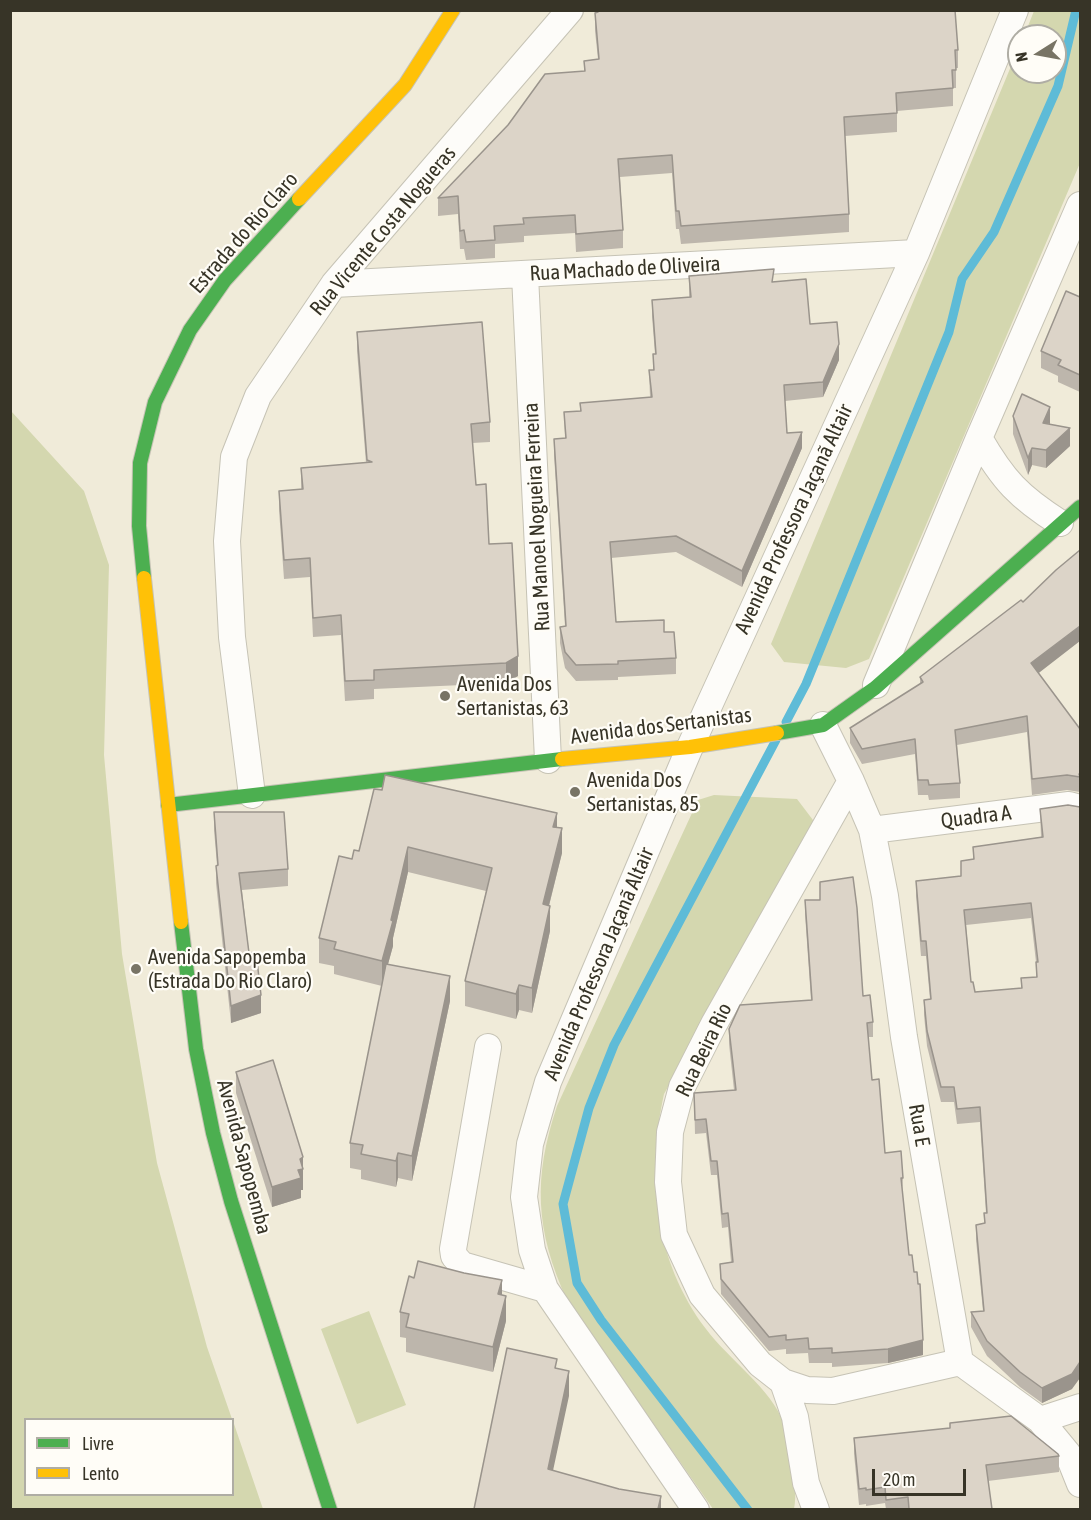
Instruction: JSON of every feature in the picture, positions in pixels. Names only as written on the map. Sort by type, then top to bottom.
[{"type":"main road","name":"Estrada do Rio Claro","points":[[168,805],[139,526],[140,463],[155,402],[190,330],[225,280],[405,85],[453,10]]},
{"type":"main road","name":"Avenida dos Sertanistas","points":[[168,805],[548,760],[690,747],[814,726],[875,688],[1080,507]]},
{"type":"main road","name":"Avenida Sapopemba","points":[[168,805],[196,1049],[213,1133],[231,1201],[330,1509]]},
{"type":"street","name":"Rua Vicente Costa Nogueras","points":[[252,795],[231,627],[227,541],[234,457],[258,396],[334,284],[570,10]]},
{"type":"street","name":"Avenida Professora Jaçanã Altair","points":[[696,1509],[545,1289],[532,1250],[524,1197],[531,1144],[548,1082],[690,747],[916,253],[1015,10]]},
{"type":"street","points":[[875,688],[978,438],[1080,205]]},
{"type":"street","name":"Rua Machado de Oliveira","points":[[334,284],[916,253]]},
{"type":"street","name":"Rua Manoel Nogueira Ferreira","points":[[525,275],[548,760]]},
{"type":"street","points":[[978,438],[995,467],[1010,485],[1032,506],[1060,523]]},
{"type":"street","name":"Rua E","points":[[814,726],[851,781],[872,830],[885,896],[904,1037],[960,1362]]},
{"type":"street","name":"Rua Beira Rio","points":[[851,781],[714,1024],[682,1087],[670,1132],[668,1182],[674,1235],[702,1295],[759,1364],[783,1382],[807,1390],[833,1391],[960,1362]]},
{"type":"street","name":"Quadra A","points":[[872,830],[1069,805],[1080,808]]},
{"type":"street","points":[[488,1047],[453,1249],[454,1256],[462,1265],[545,1289]]},
{"type":"street","points":[[960,1362],[1040,1420],[1068,1454],[1080,1484]]},
{"type":"street","points":[[783,1382],[795,1417],[806,1483],[816,1509]]},
{"type":"street","points":[[1040,1420],[1080,1407]]},
{"type":"green space","points":[[1034,11],[1080,11],[1080,163],[869,659],[846,668],[784,662],[771,644],[1007,76],[1007,84],[1067,84],[1067,24],[1029,24]]},
{"type":"green space","points":[[11,411],[84,491],[109,565],[104,755],[122,954],[157,1163],[207,1347],[232,1418],[24,1418],[24,1496],[234,1496],[234,1424],[263,1509],[11,1509]]},
{"type":"green space","points":[[714,795],[797,799],[816,824],[664,1094],[656,1156],[659,1216],[665,1246],[675,1275],[689,1302],[715,1341],[770,1398],[784,1424],[794,1481],[794,1509],[713,1509],[567,1300],[556,1275],[543,1227],[541,1181],[549,1132],[557,1106],[698,800]]},
{"type":"green space","points":[[369,1311],[406,1405],[357,1424],[321,1329]]},
{"type":"building","points":[[598,10],[955,10],[958,50],[955,50],[956,70],[952,70],[953,88],[896,93],[897,113],[844,117],[849,214],[681,226],[679,211],[676,211],[672,155],[618,159],[623,230],[576,234],[575,215],[523,218],[524,224],[494,226],[495,240],[466,242],[464,230],[460,231],[458,196],[438,198],[508,125],[545,74],[585,71],[584,61],[599,59],[595,13]]},
{"type":"building","points":[[774,269],[772,282],[806,279],[810,324],[837,322],[839,344],[823,382],[784,385],[787,433],[802,432],[742,571],[676,536],[610,542],[616,622],[664,620],[664,632],[674,632],[676,658],[618,661],[618,664],[576,665],[565,652],[560,627],[566,626],[554,439],[566,438],[564,412],[581,411],[580,403],[652,397],[649,370],[654,370],[653,354],[656,354],[652,300],[691,297],[689,276]]},
{"type":"building","points":[[1066,291],[1080,297],[1080,375],[1058,365],[1061,360],[1041,351]]},
{"type":"building","points":[[482,322],[490,422],[471,424],[476,485],[486,484],[489,544],[512,543],[518,656],[506,663],[374,670],[374,680],[345,681],[341,615],[313,618],[310,558],[284,560],[279,491],[303,489],[301,468],[372,462],[367,460],[357,332]]},
{"type":"building","points":[[1022,394],[1050,407],[1043,423],[1070,428],[1046,450],[1032,448],[1028,458],[1013,416]]},
{"type":"building","points":[[1080,550],[1080,626],[1031,663],[1080,729],[1080,777],[1067,775],[1032,779],[1027,716],[955,730],[960,783],[929,785],[928,780],[918,780],[915,739],[862,749],[850,728],[923,682],[920,677],[1021,600],[1023,602]]},
{"type":"building","points":[[385,775],[557,813],[553,827],[562,828],[543,904],[550,906],[532,988],[519,985],[516,994],[465,981],[492,868],[408,847],[391,920],[393,921],[382,961],[334,949],[336,942],[319,938],[339,856],[352,859],[354,850],[359,851],[374,789],[382,790]]},
{"type":"building","points":[[1068,805],[1080,807],[1080,1362],[1072,1374],[1042,1388],[1020,1372],[987,1341],[971,1312],[984,1311],[976,1225],[985,1223],[984,1213],[987,1213],[980,1107],[957,1109],[954,1087],[941,1087],[927,1031],[924,1000],[931,999],[926,941],[921,941],[916,881],[961,876],[961,861],[974,859],[973,847],[1043,837],[1040,809]],"holes":[[[1031,903],[1038,962],[1036,962],[1037,977],[1021,978],[1022,988],[975,992],[973,982],[971,982],[964,910]]]},
{"type":"building","points":[[214,812],[284,812],[288,869],[239,873],[249,953],[256,952],[261,995],[231,1006],[216,866],[218,865]]},
{"type":"building","points":[[853,877],[863,996],[870,995],[873,1022],[867,1023],[872,1080],[879,1079],[885,1153],[901,1151],[903,1178],[901,1178],[909,1255],[912,1255],[914,1272],[917,1272],[918,1284],[920,1284],[923,1340],[888,1349],[832,1353],[832,1348],[809,1349],[808,1338],[786,1340],[786,1335],[769,1337],[721,1279],[720,1264],[733,1262],[728,1213],[722,1214],[717,1161],[711,1161],[706,1119],[695,1120],[694,1093],[736,1090],[729,1029],[740,1005],[812,1000],[805,900],[820,900],[820,882]]},
{"type":"building","points":[[386,964],[450,976],[412,1156],[398,1153],[396,1161],[361,1154],[363,1145],[350,1143]]},
{"type":"building","points":[[273,1060],[303,1157],[300,1159],[303,1169],[298,1170],[301,1178],[272,1187],[236,1072]]},
{"type":"building","points":[[418,1261],[502,1280],[498,1294],[506,1296],[493,1347],[406,1327],[409,1314],[400,1312],[409,1276],[414,1278]]},
{"type":"building","points":[[507,1348],[557,1359],[555,1368],[569,1371],[548,1469],[619,1489],[661,1496],[658,1509],[474,1509]]},
{"type":"building","points":[[1011,1416],[1059,1456],[986,1465],[992,1509],[909,1509],[908,1497],[886,1500],[885,1487],[859,1489],[854,1438],[950,1428],[950,1423]]},
{"type":"waterway","points":[[786,722],[806,684],[949,332],[962,279],[994,232],[1058,86],[1076,10]]},
{"type":"waterway","points":[[748,1510],[601,1320],[577,1283],[563,1204],[589,1108],[614,1045],[776,740]]},
{"type":"traffic: fast","points":[[144,578],[139,526],[140,463],[155,402],[190,330],[225,280],[299,199]]},
{"type":"traffic: fast","points":[[777,733],[823,725],[875,688],[1080,507]]},
{"type":"traffic: fast","points":[[168,805],[562,759]]},
{"type":"traffic: fast","points":[[181,922],[196,1049],[213,1133],[231,1201],[330,1510]]},
{"type":"traffic: slow","points":[[299,199],[405,85],[453,10]]},
{"type":"traffic: slow","points":[[144,578],[181,922]]},
{"type":"traffic: slow","points":[[562,759],[690,747],[777,733]]},
{"type":"place","name":"Avenida Dos Sertanistas, 63","points":[[445,696]]},
{"type":"place","name":"Avenida Dos Sertanistas, 85","points":[[575,792]]},
{"type":"place","name":"Avenida Sapopemba (Estrada Do Rio Claro)","points":[[136,969]]}]
